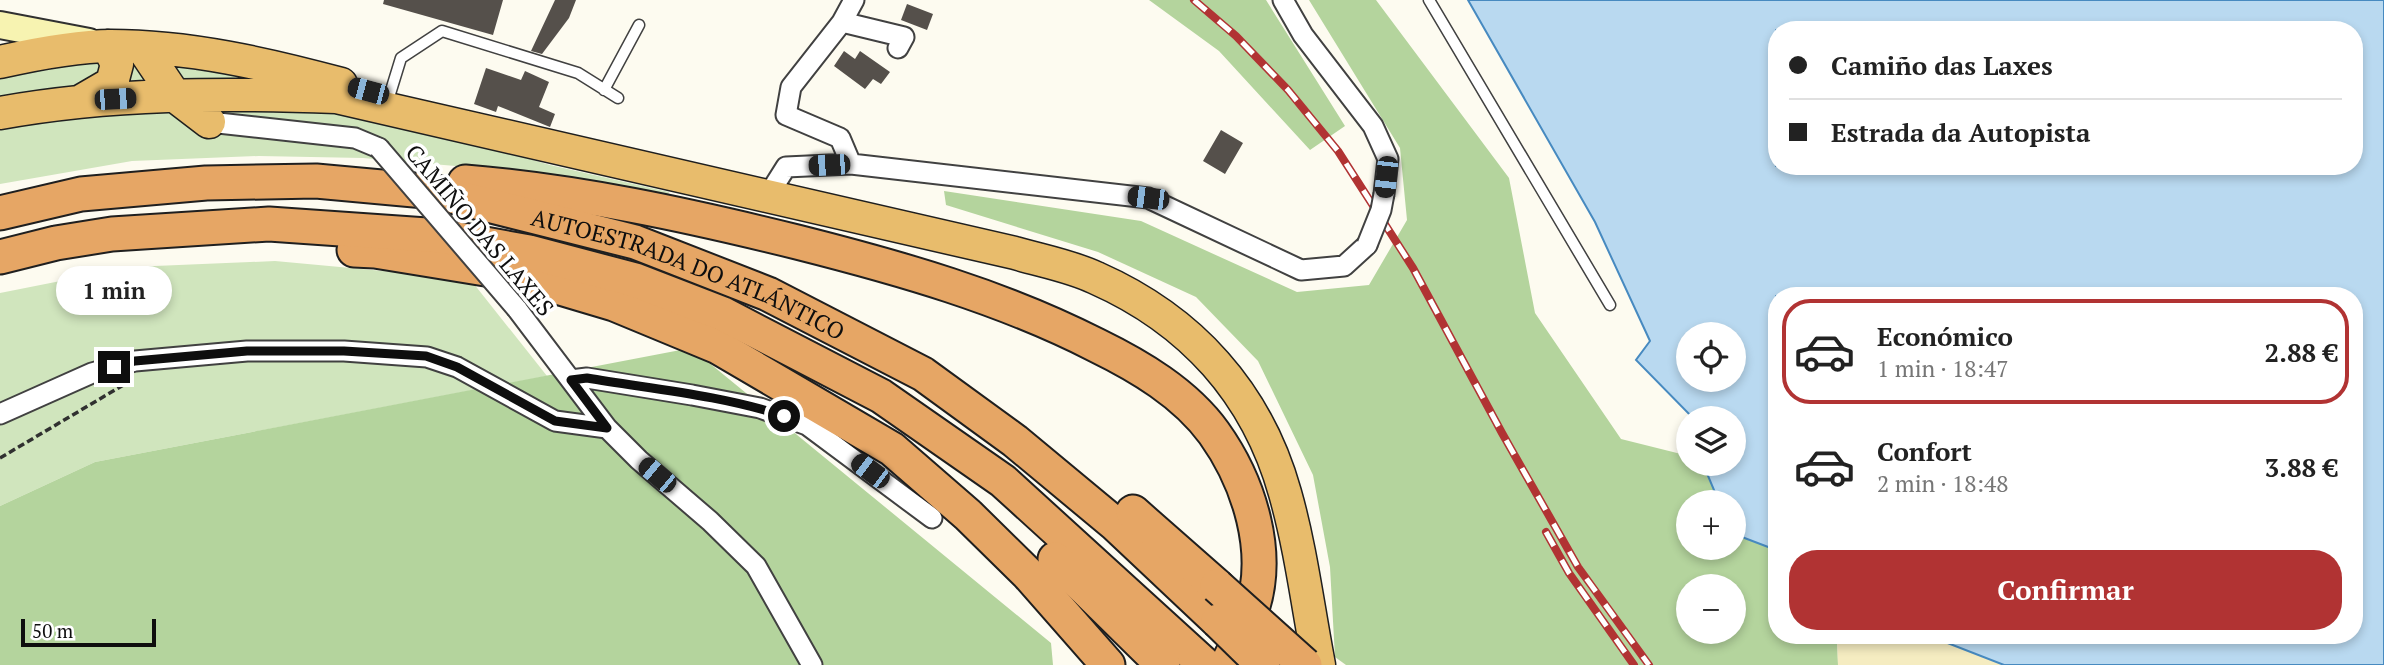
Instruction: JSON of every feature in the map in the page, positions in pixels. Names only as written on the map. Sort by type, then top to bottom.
[{"type":"highway","points":[[81,101],[112,83],[117,64],[108,46]]},
{"type":"highway","points":[[7,52],[108,46],[142,47],[223,57],[389,97],[538,142]]},
{"type":"highway","points":[[142,47],[175,96],[209,122]]},
{"type":"highway","points":[[7,52],[44,105]]},
{"type":"highway","points":[[0,113],[81,101],[231,93],[337,97],[1015,253],[1094,277],[1144,303],[1189,337],[1231,380],[1249,407],[1274,460],[1293,525],[1319,665]]},
{"type":"highway","points":[[115,99],[181,119],[209,122]]},
{"type":"highway","points":[[206,183],[258,174],[326,171],[496,185],[587,197],[717,222],[879,262],[962,288],[1054,323],[1122,357],[1178,396],[1213,431],[1238,474],[1255,526],[1259,554],[1258,578],[1252,611],[1209,662]]},
{"type":"highway","name":"AUTOESTRADA DO ATLÁNTICO","points":[[0,213],[81,194],[206,183],[316,181],[436,192],[635,243],[768,294],[923,374],[1015,440],[1115,524],[1263,665]]},
{"type":"highway","name":"AUTOESTRADA DO ATLÁNTICO","points":[[0,257],[56,243],[111,234],[269,224],[407,232],[529,252],[635,280],[723,314],[881,396],[1003,481],[1209,662]]},
{"type":"highway","points":[[635,243],[711,255],[795,290],[874,331],[976,395],[1119,501],[1304,665]]},
{"type":"highway","points":[[0,276],[130,253],[264,246],[375,251],[510,273],[614,304],[718,347],[892,449],[1003,549],[1108,665]]},
{"type":"highway","points":[[529,252],[584,279],[694,316],[763,346],[860,401],[1001,508],[1163,665]]},
{"type":"main road","points":[[0,25],[108,46]]},
{"type":"street","points":[[851,164],[840,138],[786,115],[791,87],[842,22],[854,0]]},
{"type":"street","points":[[767,197],[786,167],[851,164],[1148,198],[1301,270],[1343,266],[1367,245],[1381,211],[1388,159],[1373,126],[1303,35],[1283,0]]},
{"type":"street","points":[[842,22],[904,37],[898,48]]},
{"type":"street","name":"CAMIÑO DAS LAXES","points":[[209,122],[355,138],[379,148],[517,309],[607,428],[756,566],[812,665]]},
{"type":"street","points":[[0,414],[92,373],[135,361],[247,351],[344,351],[426,356],[457,367],[555,421],[607,428]]},
{"type":"street","points":[[571,380],[587,378],[692,395],[760,408],[807,425],[932,518]]},
{"type":"lane","points":[[1429,0],[1609,306]]},
{"type":"lane","points":[[604,90],[639,25]]},
{"type":"lane","points":[[389,97],[401,58],[442,31],[578,73],[618,98]]},
{"type":"path","points":[[0,458],[135,378]]},
{"type":"green space","points":[[1149,0],[1266,0],[1345,126],[1310,150],[1219,51]]},
{"type":"green space","points":[[1309,0],[1376,0],[1509,178],[1535,313],[1621,439],[1676,453],[1676,476],[1708,476],[1714,490],[1676,490],[1676,560],[1746,560],[1746,539],[1768,547],[1768,644],[1837,644],[1838,665],[1346,665],[1335,657],[1330,567],[1313,475],[1258,361],[1196,297],[1098,252],[946,205],[944,191],[1141,221],[1297,292],[1369,285],[1407,220],[1400,148]]},
{"type":"green space","points":[[80,62],[187,63],[307,83],[450,136],[550,165],[669,192],[667,199],[467,167],[363,158],[259,156],[132,161],[0,184],[0,74]]},
{"type":"green space","points":[[275,261],[470,279],[547,376],[95,462],[0,506],[0,293],[131,267]]},
{"type":"green space","points":[[691,348],[1051,643],[1053,665],[0,665],[0,506],[95,462]]},
{"type":"sand","points":[[1837,644],[1950,644],[2004,665],[1838,665]]},
{"type":"water","points":[[1468,0],[2384,0],[2384,665],[2004,665],[1950,644],[2363,644],[2363,287],[1768,287],[1768,547],[1746,539],[1746,490],[1714,490],[1708,476],[1746,476],[1746,406],[1681,406],[1636,360],[1650,341],[1595,222]]},
{"type":"building","points":[[384,0],[503,0],[493,35],[383,4]]},
{"type":"building","points":[[555,0],[576,0],[569,18],[542,54],[531,51]]},
{"type":"building","points":[[907,4],[933,14],[927,30],[901,20]]},
{"type":"building","points":[[844,51],[855,59],[860,51],[890,72],[881,84],[873,79],[865,89],[834,66]]},
{"type":"building","points":[[486,68],[521,80],[525,71],[549,82],[539,107],[555,114],[550,127],[498,106],[496,112],[474,104]]},
{"type":"building","points":[[1221,130],[1243,143],[1225,174],[1203,161]]},
{"type":"railway","points":[[1194,0],[1236,36],[1288,90],[1338,151],[1413,268],[1578,567],[1649,665]]},
{"type":"railway","points":[[1546,532],[1569,573],[1634,665]]},
{"type":"route","points":[[114,367],[135,361],[247,351],[344,351],[426,356],[457,367],[555,421],[578,425],[607,428],[571,380],[587,378],[760,408],[784,416]]}]
